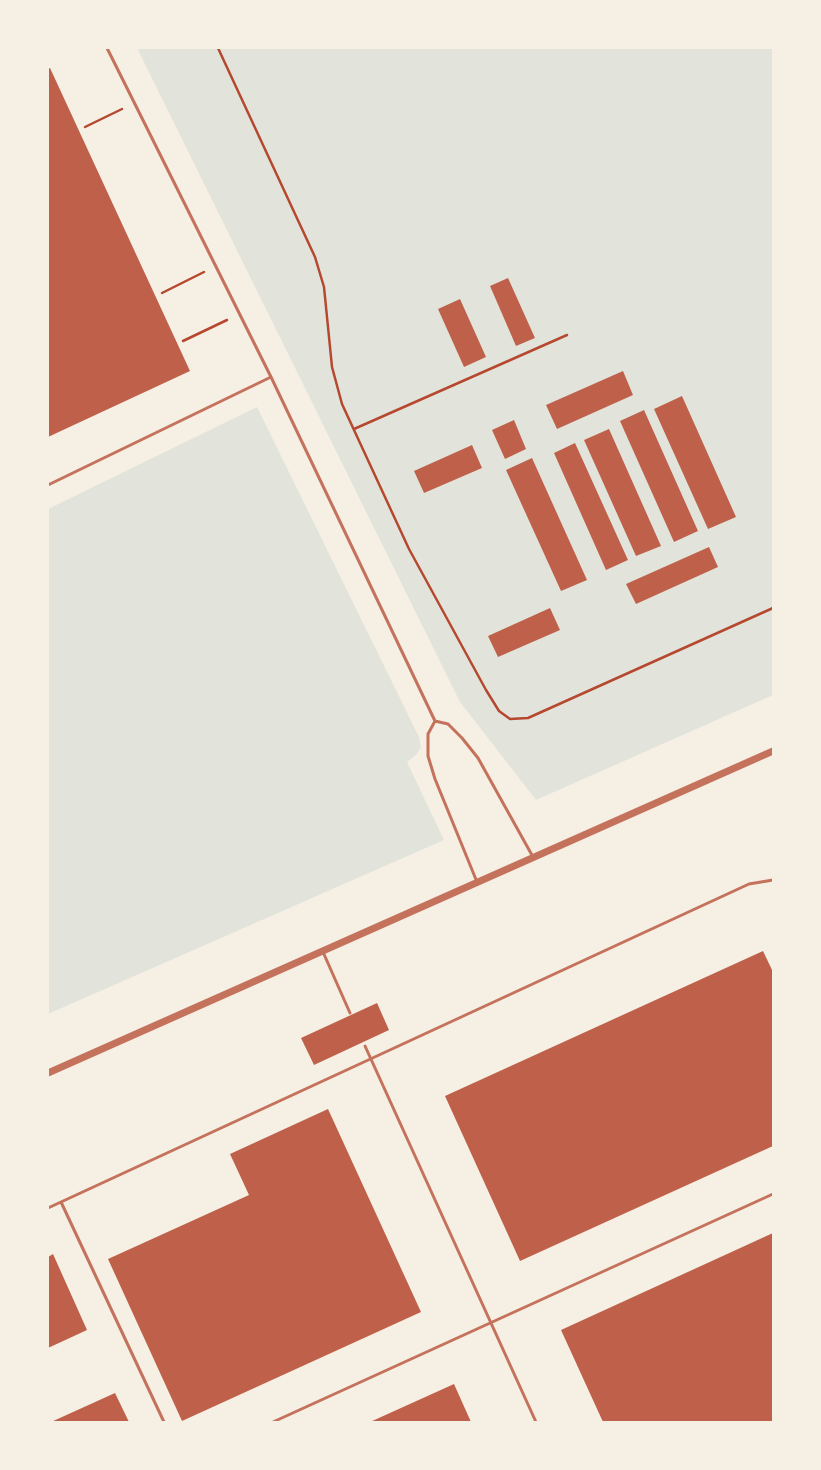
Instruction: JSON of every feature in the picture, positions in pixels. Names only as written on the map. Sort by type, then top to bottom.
[{"type":"street","points":[[48,1073],[773,751]]},
{"type":"lane","points":[[107,48],[271,377],[435,722]]},
{"type":"lane","points":[[48,485],[271,377]]},
{"type":"lane","points":[[435,722],[448,724],[462,738],[478,758],[534,857]]},
{"type":"lane","points":[[435,722],[428,734],[428,756],[434,779],[477,882]]},
{"type":"lane","points":[[48,1208],[749,884],[773,880]]},
{"type":"lane","points":[[323,952],[350,1013]]},
{"type":"lane","points":[[365,1046],[536,1422]]},
{"type":"lane","points":[[273,1422],[773,1194]]},
{"type":"lane","points":[[62,1202],[164,1422]]},
{"type":"path","points":[[218,48],[315,257],[324,287],[332,368],[342,404],[409,549],[486,690],[499,710],[510,719],[528,718],[773,608]]},
{"type":"path","points":[[85,127],[134,104]]},
{"type":"path","points":[[162,293],[216,267]]},
{"type":"path","points":[[183,341],[240,314]]},
{"type":"path","points":[[354,429],[568,335]]},
{"type":"shaded area","points":[[137,48],[773,48],[773,695],[536,800],[460,702]]},
{"type":"shaded area","points":[[257,407],[419,737],[421,747],[416,755],[407,762],[444,840],[48,1014],[48,509]]},
{"type":"building","points":[[50,68],[190,371],[48,437],[48,69]]},
{"type":"building","points":[[508,278],[535,338],[516,346],[490,286]]},
{"type":"building","points":[[460,299],[486,357],[464,367],[438,309]]},
{"type":"building","points":[[623,371],[633,395],[557,429],[546,405]]},
{"type":"building","points":[[682,396],[736,517],[708,529],[654,409]]},
{"type":"building","points":[[644,410],[698,531],[674,542],[620,421]]},
{"type":"building","points":[[514,420],[526,449],[505,459],[492,430]]},
{"type":"building","points":[[609,429],[661,546],[636,556],[584,440]]},
{"type":"building","points":[[575,443],[628,560],[606,570],[554,453]]},
{"type":"building","points":[[472,445],[482,468],[424,493],[414,471]]},
{"type":"building","points":[[532,458],[587,580],[561,591],[506,470]]},
{"type":"building","points":[[709,547],[718,567],[636,604],[626,584]]},
{"type":"building","points":[[550,608],[560,630],[498,657],[488,636]]},
{"type":"building","points":[[763,951],[773,972],[773,1146],[520,1261],[445,1096]]},
{"type":"building","points":[[377,1003],[389,1030],[314,1065],[301,1038]]},
{"type":"building","points":[[328,1109],[421,1312],[182,1421],[108,1259],[249,1195],[230,1154]]},
{"type":"building","points":[[773,1233],[773,1422],[603,1422],[561,1330]]},
{"type":"building","points":[[53,1254],[87,1330],[48,1348],[48,1257]]},
{"type":"building","points":[[454,1384],[471,1422],[370,1422]]},
{"type":"building","points":[[115,1393],[129,1422],[51,1422]]}]
